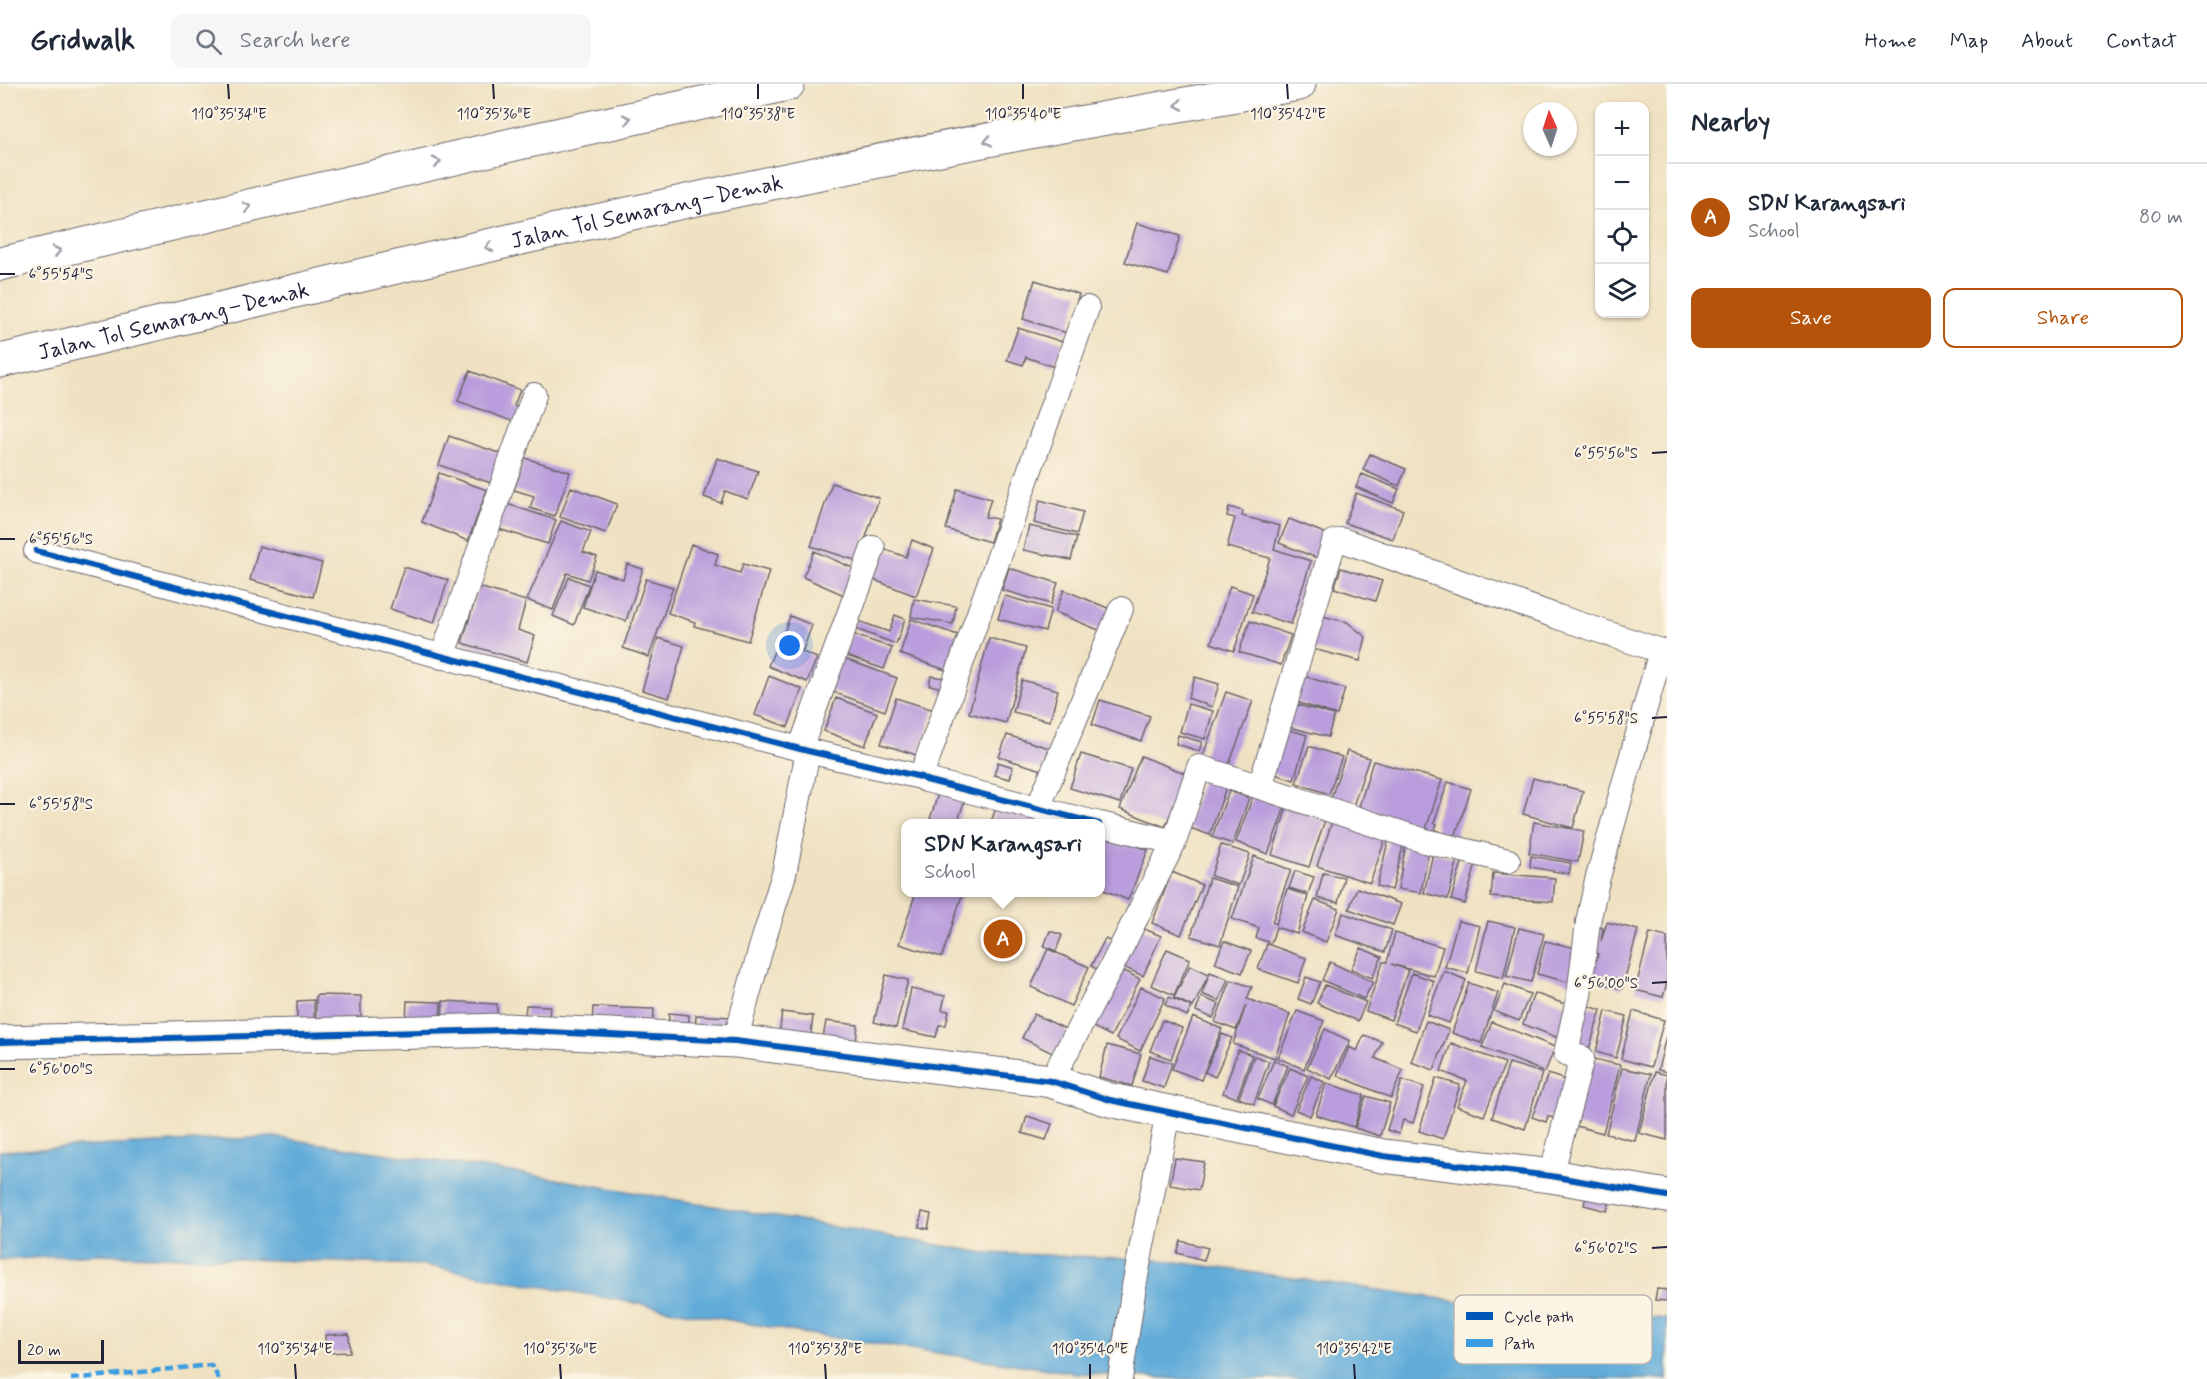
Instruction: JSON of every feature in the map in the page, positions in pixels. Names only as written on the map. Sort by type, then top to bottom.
[{"type":"main road","points":[[0,264],[515,144],[788,84]]},
{"type":"main road","name":"Jalan Tol Semarang–Demak","points":[[0,361],[536,235],[820,173],[1299,84]]},
{"type":"main road","points":[[0,1042],[506,1030],[735,1041],[1051,1081],[1110,1100],[1383,1156],[1551,1176],[1667,1196]]},
{"type":"street","points":[[921,777],[1086,308]]},
{"type":"street","points":[[442,657],[534,395]]},
{"type":"street","points":[[1260,787],[1334,542],[1342,540],[1664,652],[1597,881],[1588,922],[1579,995],[1566,1053],[1582,1058],[1551,1176]]},
{"type":"street","points":[[735,1041],[784,874],[804,750],[873,548]]},
{"type":"street","points":[[36,551],[804,750],[921,777],[1081,819]]},
{"type":"street","points":[[1038,808],[1121,609]]},
{"type":"street","points":[[1051,1081],[1174,842],[1199,766],[1425,841],[1508,861]]},
{"type":"street","points":[[1105,825],[1174,842]]},
{"type":"street","points":[[1120,1379],[1134,1286],[1168,1113]]},
{"type":"water","points":[[274,1137],[551,1178],[985,1253],[1155,1259],[1454,1300],[1454,1364],[1652,1364],[1652,1318],[1667,1319],[1667,1379],[1183,1379],[1075,1373],[802,1333],[423,1265],[95,1254],[0,1260],[0,1151]]},
{"type":"building","points":[[1137,223],[1180,236],[1168,275],[1125,262]]},
{"type":"building","points":[[1035,280],[1079,294],[1067,333],[1023,319]]},
{"type":"building","points":[[1018,328],[1063,342],[1054,367],[1026,357],[1023,365],[1007,360]]},
{"type":"building","points":[[470,371],[520,390],[514,406],[522,410],[517,423],[458,401]]},
{"type":"building","points":[[449,436],[502,454],[491,483],[439,465]]},
{"type":"building","points":[[1370,454],[1406,469],[1399,486],[1363,470]]},
{"type":"building","points":[[525,458],[570,472],[555,516],[530,508],[534,496],[514,490]]},
{"type":"building","points":[[717,458],[758,471],[748,499],[725,491],[721,503],[704,497]]},
{"type":"building","points":[[439,473],[487,490],[468,541],[422,522]]},
{"type":"building","points":[[1362,474],[1399,489],[1393,503],[1356,487]]},
{"type":"building","points":[[832,483],[879,498],[858,561],[811,546]]},
{"type":"building","points":[[571,487],[617,504],[606,533],[560,517]]},
{"type":"building","points":[[957,489],[991,499],[985,517],[997,519],[990,542],[946,529]]},
{"type":"building","points":[[1356,493],[1403,510],[1393,539],[1345,523]]},
{"type":"building","points":[[1040,500],[1083,512],[1077,534],[1034,523]]},
{"type":"building","points":[[504,503],[556,520],[548,544],[495,528]]},
{"type":"building","points":[[1229,507],[1243,511],[1242,516],[1280,526],[1274,549],[1311,561],[1291,624],[1252,612],[1270,558],[1227,547],[1235,518],[1227,516]]},
{"type":"building","points":[[1289,519],[1327,534],[1317,558],[1279,543]]},
{"type":"building","points":[[561,521],[591,532],[583,552],[597,557],[588,580],[567,573],[553,610],[527,600]]},
{"type":"building","points":[[1029,526],[1077,537],[1071,560],[1023,550]]},
{"type":"building","points":[[912,540],[934,549],[916,596],[869,578],[881,548],[906,557]]},
{"type":"building","points":[[691,544],[718,554],[715,565],[740,573],[743,564],[769,571],[748,641],[694,626],[695,622],[668,613]]},
{"type":"building","points":[[259,546],[322,563],[313,597],[250,580]]},
{"type":"building","points":[[814,551],[855,569],[844,595],[803,577]]},
{"type":"building","points":[[627,564],[643,569],[626,621],[583,607],[595,570],[623,579]]},
{"type":"building","points":[[404,567],[448,580],[434,623],[390,609]]},
{"type":"building","points":[[1009,568],[1058,583],[1051,604],[1002,590]]},
{"type":"building","points":[[1341,568],[1382,581],[1375,601],[1334,588]]},
{"type":"building","points":[[569,577],[589,585],[574,625],[553,616]]},
{"type":"building","points":[[646,579],[673,587],[649,657],[623,648]]},
{"type":"building","points":[[1230,586],[1253,594],[1234,651],[1211,643]]},
{"type":"building","points":[[479,587],[526,601],[518,630],[535,636],[527,662],[462,643]]},
{"type":"building","points":[[1064,590],[1115,611],[1106,633],[1055,612]]},
{"type":"building","points":[[1005,596],[1051,609],[1045,631],[998,619]]},
{"type":"building","points":[[914,599],[956,606],[953,624],[911,617]]},
{"type":"building","points":[[895,615],[905,619],[896,644],[853,628],[856,620],[889,632]]},
{"type":"building","points":[[1318,615],[1347,622],[1366,637],[1360,661],[1309,648]]},
{"type":"building","points":[[790,616],[812,625],[803,650],[781,641]]},
{"type":"building","points":[[911,619],[958,635],[946,670],[900,654]]},
{"type":"building","points":[[1250,621],[1291,635],[1281,665],[1239,652]]},
{"type":"building","points":[[852,634],[892,648],[884,669],[844,655]]},
{"type":"building","points":[[658,638],[684,646],[669,698],[642,690]]},
{"type":"building","points":[[989,638],[1026,648],[1006,723],[969,713]]},
{"type":"building","points":[[778,642],[817,658],[807,682],[768,666]]},
{"type":"building","points":[[837,656],[897,678],[885,711],[825,689]]},
{"type":"building","points":[[1301,675],[1345,689],[1337,715],[1293,701]]},
{"type":"building","points":[[769,676],[802,689],[788,727],[755,715]]},
{"type":"building","points":[[931,676],[950,679],[947,693],[938,692],[939,687],[929,685]]},
{"type":"building","points":[[1195,677],[1219,684],[1212,707],[1188,698]]},
{"type":"building","points":[[1022,680],[1058,690],[1050,721],[1013,712]]},
{"type":"building","points":[[1226,692],[1253,701],[1228,767],[1202,758]]},
{"type":"building","points":[[836,698],[877,713],[865,746],[824,731]]},
{"type":"building","points":[[896,698],[934,710],[920,756],[881,744]]},
{"type":"building","points":[[1100,700],[1150,716],[1141,741],[1092,725]]},
{"type":"building","points":[[1291,703],[1334,715],[1328,737],[1285,726]]},
{"type":"building","points":[[1188,704],[1213,711],[1205,739],[1180,732]]},
{"type":"building","points":[[1283,728],[1307,735],[1294,780],[1271,773]]},
{"type":"building","points":[[1007,735],[1049,748],[1042,770],[999,757]]},
{"type":"building","points":[[1178,735],[1202,742],[1199,751],[1176,744]]},
{"type":"building","points":[[1309,746],[1342,757],[1329,794],[1296,783]]},
{"type":"building","points":[[1347,751],[1369,758],[1353,806],[1331,798]]},
{"type":"building","points":[[1081,754],[1131,769],[1120,803],[1070,788]]},
{"type":"building","points":[[1141,756],[1187,774],[1165,827],[1120,809]]},
{"type":"building","points":[[1373,761],[1442,780],[1426,829],[1359,807]]},
{"type":"building","points":[[998,762],[1013,767],[1010,779],[994,775]]},
{"type":"building","points":[[1533,778],[1583,791],[1573,828],[1523,814]]},
{"type":"building","points":[[943,779],[969,787],[959,819],[930,819]]},
{"type":"building","points":[[1202,779],[1226,787],[1210,835],[1187,827]]},
{"type":"building","points":[[1448,782],[1471,789],[1455,837],[1435,830],[1437,824],[1434,823]]},
{"type":"building","points":[[1229,791],[1249,798],[1233,844],[1212,837]]},
{"type":"building","points":[[1002,793],[1068,819],[992,819]]},
{"type":"building","points":[[1253,796],[1285,807],[1268,854],[1236,842]]},
{"type":"building","points":[[1287,807],[1325,820],[1309,867],[1272,855]]},
{"type":"building","points":[[1333,819],[1386,837],[1370,883],[1317,866]]},
{"type":"building","points":[[1534,822],[1584,831],[1578,862],[1529,853]]},
{"type":"building","points":[[1105,833],[1148,850],[1128,900],[1105,891]]},
{"type":"building","points":[[1389,838],[1404,842],[1392,890],[1377,886]]},
{"type":"building","points":[[1406,843],[1429,848],[1421,893],[1398,889]]},
{"type":"building","points":[[1221,845],[1250,854],[1239,885],[1211,876]]},
{"type":"building","points":[[1433,853],[1458,858],[1448,899],[1424,893]]},
{"type":"building","points":[[1254,856],[1291,870],[1272,922],[1276,924],[1287,889],[1308,896],[1297,934],[1276,927],[1271,943],[1256,938],[1259,928],[1232,919]]},
{"type":"building","points":[[1531,856],[1571,863],[1569,874],[1530,867]]},
{"type":"building","points":[[1463,859],[1476,863],[1465,904],[1451,900]]},
{"type":"building","points":[[1295,871],[1314,877],[1308,894],[1289,888]]},
{"type":"building","points":[[1172,872],[1202,885],[1181,935],[1152,923]]},
{"type":"building","points":[[1323,873],[1344,877],[1338,903],[1317,898]]},
{"type":"building","points":[[1493,873],[1555,878],[1553,902],[1491,897]]},
{"type":"building","points":[[1209,878],[1238,887],[1220,945],[1191,936]]},
{"type":"building","points":[[1357,888],[1401,904],[1393,925],[1349,909]]},
{"type":"building","points":[[914,897],[961,897],[942,957],[899,944]]},
{"type":"building","points":[[1315,900],[1339,909],[1326,942],[1302,932]]},
{"type":"building","points":[[1343,913],[1392,930],[1385,952],[1335,935]]},
{"type":"building","points":[[1458,921],[1480,926],[1468,973],[1445,967]]},
{"type":"building","points":[[1488,921],[1515,927],[1503,978],[1476,971]]},
{"type":"building","points":[[1607,922],[1638,930],[1622,989],[1590,980],[1598,954],[1589,953],[1594,926],[1603,928],[1601,941]]},
{"type":"building","points":[[1140,927],[1161,936],[1143,976],[1121,966]]},
{"type":"building","points":[[1519,928],[1544,934],[1531,982],[1506,976]]},
{"type":"building","points":[[1050,931],[1062,935],[1056,951],[1044,946]]},
{"type":"building","points":[[1395,933],[1443,947],[1434,976],[1391,964],[1408,970],[1391,1020],[1366,1011],[1383,962],[1387,962]]},
{"type":"building","points":[[1650,933],[1667,937],[1667,983],[1663,997],[1635,990]]},
{"type":"building","points":[[1105,939],[1112,942],[1098,970],[1091,966]]},
{"type":"building","points":[[1224,941],[1251,951],[1242,973],[1215,963]]},
{"type":"building","points":[[1545,941],[1581,949],[1572,983],[1537,974]]},
{"type":"building","points":[[1267,944],[1306,958],[1298,983],[1258,969]]},
{"type":"building","points":[[1361,948],[1382,957],[1372,978],[1351,969]]},
{"type":"building","points":[[1048,949],[1089,967],[1071,1006],[1031,987]]},
{"type":"building","points":[[1167,949],[1190,959],[1174,995],[1151,985]]},
{"type":"building","points":[[1330,962],[1373,982],[1364,999],[1322,980]]},
{"type":"building","points":[[1190,965],[1209,974],[1193,1007],[1174,998]]},
{"type":"building","points":[[1117,967],[1140,979],[1111,1036],[1089,1025]]},
{"type":"building","points":[[1444,971],[1466,980],[1449,1023],[1427,1015]]},
{"type":"building","points":[[1210,972],[1228,979],[1219,1001],[1202,994]]},
{"type":"building","points":[[1412,973],[1434,981],[1416,1031],[1394,1023]]},
{"type":"building","points":[[886,975],[908,980],[896,1028],[874,1022]]},
{"type":"building","points":[[1306,977],[1320,982],[1311,1004],[1298,999]]},
{"type":"building","points":[[1231,980],[1252,987],[1247,999],[1290,1014],[1275,1058],[1233,1044],[1246,1005],[1236,1030],[1215,1022]]},
{"type":"building","points":[[1469,983],[1498,993],[1481,1043],[1452,1033]]},
{"type":"building","points":[[1505,984],[1530,994],[1519,1021],[1494,1011]]},
{"type":"building","points":[[1325,985],[1366,1002],[1358,1021],[1317,1003]]},
{"type":"building","points":[[1141,987],[1165,998],[1140,1051],[1116,1039]]},
{"type":"building","points":[[911,989],[945,996],[942,1010],[949,1011],[946,1025],[939,1025],[936,1037],[902,1030]]},
{"type":"building","points":[[1534,993],[1573,1007],[1561,1039],[1523,1024]]},
{"type":"building","points":[[316,995],[361,996],[361,1022],[316,1022]]},
{"type":"building","points":[[1169,997],[1192,1007],[1187,1016],[1165,1005]]},
{"type":"building","points":[[1201,997],[1219,1004],[1213,1018],[1196,1011]]},
{"type":"building","points":[[314,1000],[314,1021],[297,1022],[297,1001]]},
{"type":"building","points":[[407,1001],[441,1002],[440,1021],[406,1021]]},
{"type":"building","points":[[443,1001],[497,1004],[497,1023],[442,1020]]},
{"type":"building","points":[[526,1005],[550,1006],[549,1018],[525,1017]]},
{"type":"building","points":[[1586,1005],[1601,1010],[1589,1049],[1574,1044]]},
{"type":"building","points":[[593,1007],[654,1009],[653,1027],[592,1025]]},
{"type":"building","points":[[1297,1011],[1324,1021],[1304,1069],[1278,1058]]},
{"type":"building","points":[[1606,1011],[1627,1016],[1616,1058],[1596,1052]]},
{"type":"building","points":[[1633,1011],[1664,1020],[1651,1067],[1621,1059]]},
{"type":"building","points":[[782,1012],[813,1016],[811,1034],[779,1037]]},
{"type":"building","points":[[669,1013],[689,1015],[688,1032],[668,1031]]},
{"type":"building","points":[[1034,1014],[1068,1030],[1056,1055],[1022,1038]]},
{"type":"building","points":[[696,1015],[731,1017],[730,1034],[695,1032]]},
{"type":"building","points":[[1193,1017],[1222,1029],[1201,1080],[1172,1069]]},
{"type":"building","points":[[1162,1020],[1182,1028],[1171,1059],[1150,1051]]},
{"type":"building","points":[[826,1021],[858,1025],[856,1042],[823,1038]]},
{"type":"building","points":[[1426,1021],[1449,1030],[1434,1070],[1411,1062]]},
{"type":"building","points":[[1492,1022],[1555,1047],[1545,1072],[1482,1047]]},
{"type":"building","points":[[1325,1029],[1350,1041],[1331,1079],[1307,1068]]},
{"type":"building","points":[[1222,1034],[1232,1038],[1215,1077],[1205,1072]]},
{"type":"building","points":[[1364,1035],[1382,1042],[1375,1058],[1403,1070],[1391,1098],[1337,1075],[1349,1047],[1357,1051]]},
{"type":"building","points":[[1667,1036],[1667,1072],[1658,1070]]},
{"type":"building","points":[[1451,1043],[1505,1063],[1484,1116],[1457,1106],[1467,1081],[1441,1071]]},
{"type":"building","points":[[1107,1045],[1141,1054],[1132,1086],[1099,1077]]},
{"type":"building","points":[[1238,1050],[1252,1055],[1237,1098],[1223,1093]]},
{"type":"building","points":[[1150,1056],[1172,1063],[1164,1088],[1142,1081]]},
{"type":"building","points":[[1254,1056],[1269,1061],[1254,1104],[1239,1098]]},
{"type":"building","points":[[1589,1058],[1620,1065],[1603,1133],[1572,1125]]},
{"type":"building","points":[[1274,1060],[1288,1066],[1272,1105],[1258,1099]]},
{"type":"building","points":[[1509,1063],[1542,1073],[1525,1129],[1492,1118]]},
{"type":"building","points":[[1290,1068],[1308,1076],[1291,1114],[1273,1106]]},
{"type":"building","points":[[1622,1068],[1651,1074],[1635,1141],[1606,1134]]},
{"type":"building","points":[[1655,1072],[1667,1075],[1667,1140],[1639,1133]]},
{"type":"building","points":[[1548,1074],[1571,1082],[1558,1120],[1548,1116],[1546,1122],[1532,1117]]},
{"type":"building","points":[[1311,1076],[1324,1082],[1310,1116],[1296,1110]]},
{"type":"building","points":[[1436,1078],[1460,1085],[1443,1139],[1419,1131]]},
{"type":"building","points":[[1402,1080],[1424,1087],[1413,1123],[1403,1120],[1399,1134],[1387,1130]]},
{"type":"building","points":[[1326,1083],[1364,1095],[1354,1127],[1316,1115]]},
{"type":"building","points":[[1366,1096],[1390,1103],[1380,1136],[1355,1128]]},
{"type":"building","points":[[1027,1116],[1052,1124],[1046,1140],[1022,1133]]},
{"type":"building","points":[[1175,1158],[1204,1162],[1199,1190],[1170,1185]]},
{"type":"building","points":[[1588,1187],[1612,1194],[1607,1211],[1584,1205]]},
{"type":"building","points":[[922,1212],[931,1214],[928,1229],[919,1227]]},
{"type":"building","points":[[1181,1241],[1208,1248],[1204,1260],[1177,1253]]},
{"type":"building","points":[[1657,1289],[1667,1290],[1667,1301],[1655,1300]]},
{"type":"building","points":[[349,1334],[350,1352],[326,1353],[325,1335]]},
{"type":"marked path","points":[[71,1379],[211,1365],[219,1379]]},
{"type":"cycle path","points":[[36,551],[1079,819]]},
{"type":"cycle path","points":[[0,1042],[506,1030],[735,1041],[1051,1081],[1110,1100],[1383,1156],[1551,1176],[1667,1196]]},
{"type":"place","name":"SDN Karangsari","points":[[1003,939]]}]
